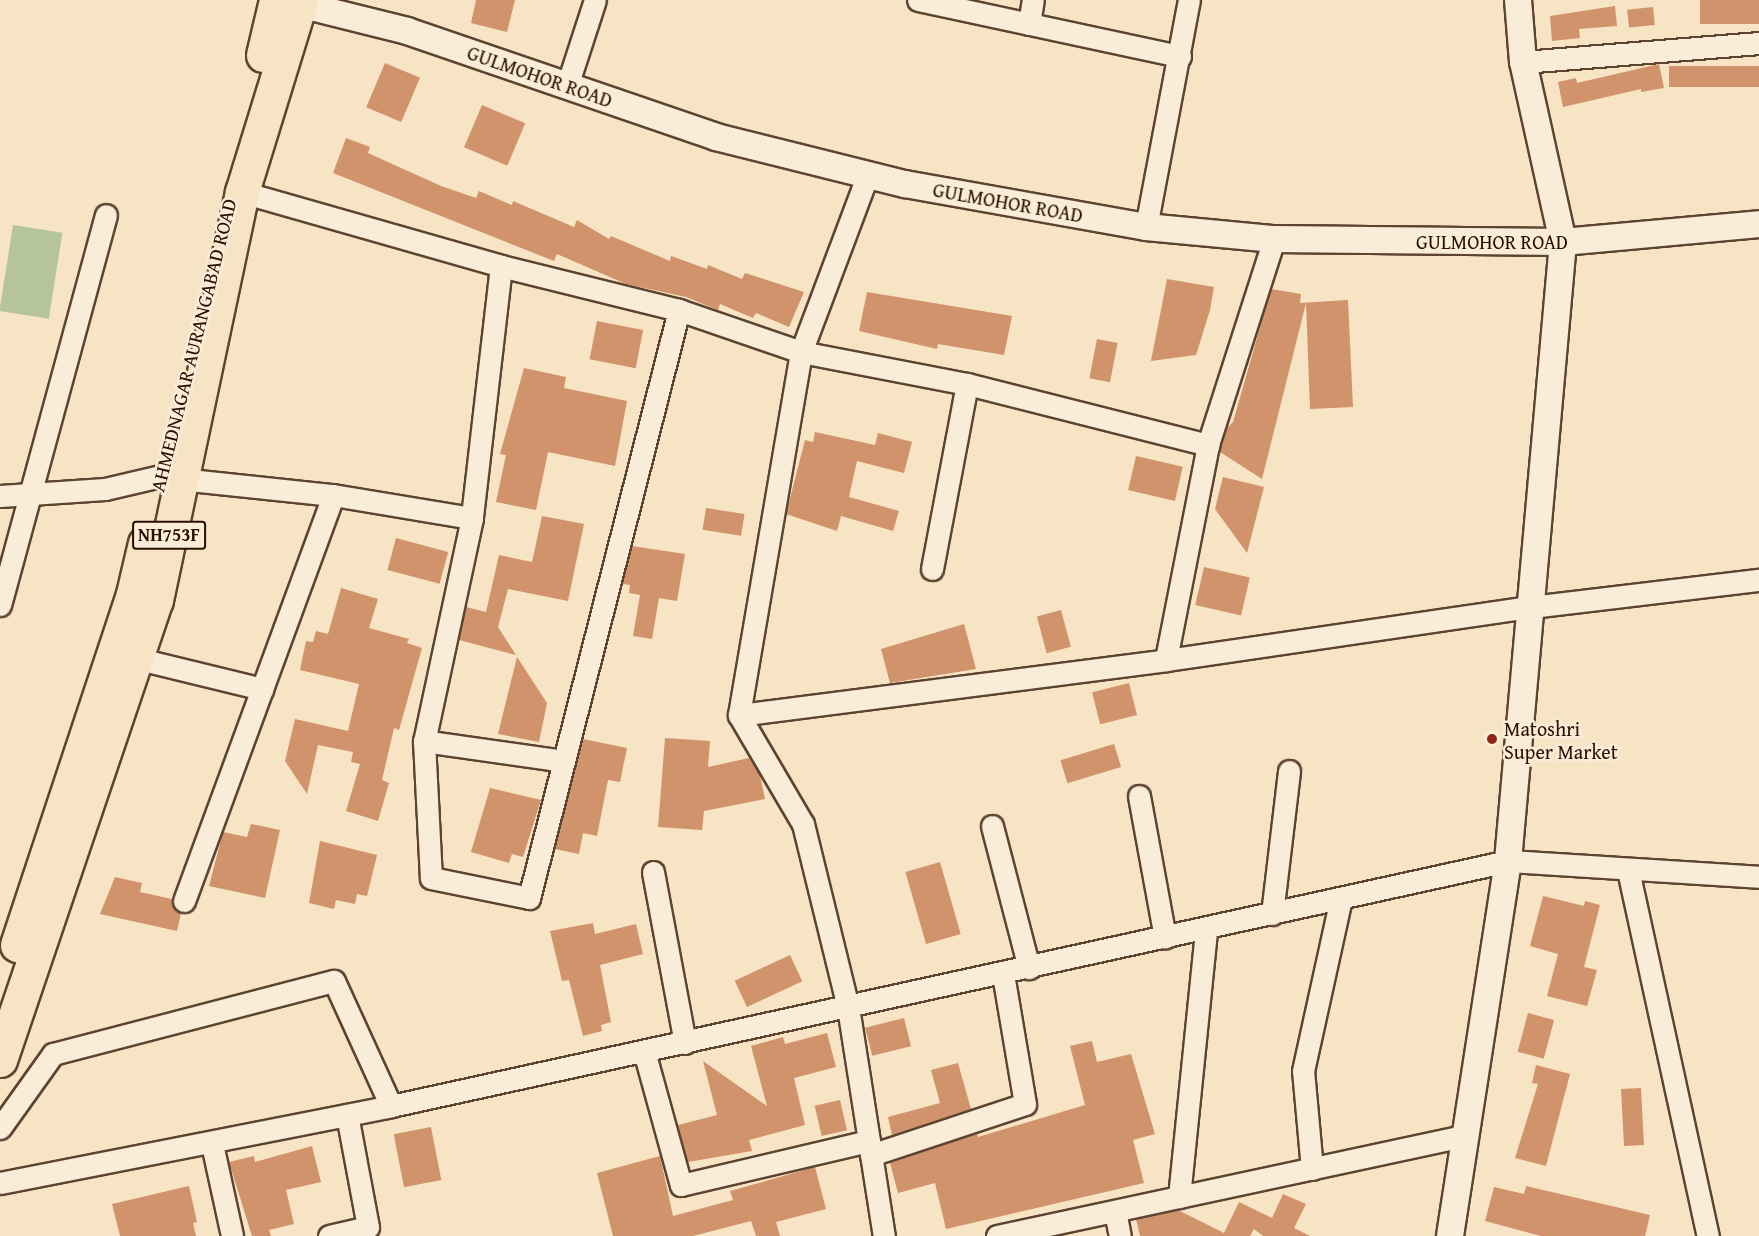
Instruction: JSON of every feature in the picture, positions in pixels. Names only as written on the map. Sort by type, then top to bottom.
[{"type":"highway","name":"NH753F","points":[[0,1060],[139,659],[156,600],[171,478],[290,1]]},
{"type":"highway","name":"AHMEDNAGAR AURANGABAD ROAD","points":[[0,995],[171,478],[290,1]]},
{"type":"street","points":[[567,86],[595,0]]},
{"type":"street","points":[[918,0],[1180,56]]},
{"type":"street","points":[[1029,24],[1033,0]]},
{"type":"street","points":[[1146,227],[1189,0]]},
{"type":"street","points":[[1452,1236],[1508,861],[1563,242],[1523,62],[1518,0]]},
{"type":"street","name":"GULMOHOR ROAD","points":[[290,1],[347,8],[407,31],[716,137],[868,174],[1146,227],[1274,239],[1563,242],[1759,224]]},
{"type":"street","points":[[1523,62],[1759,43]]},
{"type":"street","points":[[868,174],[801,352],[739,715],[803,824],[848,1007],[884,1236]]},
{"type":"street","points":[[242,192],[501,266],[679,310],[801,352],[967,384],[1208,445]]},
{"type":"street","points":[[0,605],[106,215]]},
{"type":"street","points":[[1166,660],[1208,445],[1274,239]]},
{"type":"street","points":[[501,266],[472,518],[424,741],[430,878],[529,898],[679,310]]},
{"type":"street","points":[[932,569],[967,384]]},
{"type":"street","points":[[0,496],[105,489],[171,478],[333,495],[472,518]]},
{"type":"street","points":[[184,902],[333,495]]},
{"type":"street","points":[[739,715],[1166,660],[1531,607],[1759,579]]},
{"type":"street","points":[[139,659],[262,689]]},
{"type":"street","points":[[424,741],[564,761]]},
{"type":"street","points":[[1272,914],[1289,771]]},
{"type":"street","points":[[1139,796],[1165,938]]},
{"type":"street","points":[[992,826],[1029,968]]},
{"type":"street","points":[[0,1183],[212,1144],[391,1106],[1003,974],[1508,861],[1759,877]]},
{"type":"street","points":[[1628,870],[1708,1236]]},
{"type":"street","points":[[653,872],[685,1042]]},
{"type":"street","points":[[1312,1169],[1303,1071],[1341,898]]},
{"type":"street","points":[[1179,1197],[1206,929]]},
{"type":"street","points":[[644,1051],[681,1185],[870,1148],[1025,1104],[1003,974]]},
{"type":"street","points":[[0,1128],[54,1054],[334,981],[391,1106]]},
{"type":"street","points":[[329,1236],[368,1227],[347,1115]]},
{"type":"street","points":[[1006,1235],[1466,1136]]},
{"type":"street","points":[[212,1144],[232,1236]]},
{"type":"street","points":[[1114,1211],[1120,1236]]},
{"type":"green space","points":[[13,225],[62,233],[49,319],[0,311]]},
{"type":"building","points":[[476,0],[515,0],[507,32],[471,23]]},
{"type":"building","points":[[1700,0],[1759,0],[1759,24],[1700,24]]},
{"type":"building","points":[[1615,6],[1617,26],[1579,29],[1580,38],[1552,41],[1550,16]]},
{"type":"building","points":[[1653,7],[1655,25],[1629,28],[1627,10]]},
{"type":"building","points":[[385,63],[420,78],[401,122],[366,107]]},
{"type":"building","points":[[1659,64],[1664,88],[1641,92],[1641,89],[1563,107],[1558,82],[1576,78],[1577,83]]},
{"type":"building","points":[[1669,66],[1759,66],[1759,87],[1669,87]]},
{"type":"building","points":[[482,105],[525,123],[507,166],[464,147]]},
{"type":"building","points":[[346,138],[370,147],[368,153],[441,186],[476,198],[479,191],[512,205],[513,201],[574,227],[577,220],[609,239],[611,236],[670,261],[671,256],[707,269],[708,265],[742,279],[745,273],[804,292],[789,327],[756,313],[753,318],[720,304],[718,310],[686,297],[626,284],[557,254],[554,261],[333,173]]},
{"type":"building","points":[[1167,279],[1214,287],[1210,310],[1196,355],[1151,361]]},
{"type":"building","points":[[1271,289],[1301,294],[1300,303],[1348,300],[1353,407],[1310,409],[1306,303],[1262,479],[1220,452],[1227,428],[1233,422]]},
{"type":"building","points":[[867,292],[1012,316],[1004,355],[938,344],[937,349],[859,331]]},
{"type":"building","points":[[597,321],[643,330],[636,368],[590,359]]},
{"type":"building","points":[[1097,339],[1118,343],[1110,382],[1089,378]]},
{"type":"building","points":[[524,368],[566,377],[564,388],[627,401],[615,466],[548,452],[536,510],[496,502],[506,455],[500,454]]},
{"type":"building","points":[[815,432],[875,445],[878,433],[912,442],[904,473],[857,461],[849,497],[899,511],[893,531],[841,516],[837,531],[786,514],[805,440],[813,442]]},
{"type":"building","points":[[1136,456],[1183,467],[1175,501],[1128,490]]},
{"type":"building","points":[[1223,477],[1264,487],[1247,553],[1215,509]]},
{"type":"building","points":[[706,508],[745,514],[741,536],[703,530]]},
{"type":"building","points":[[542,516],[584,524],[568,601],[508,589],[498,627],[516,655],[459,640],[466,607],[486,612],[499,555],[532,562]]},
{"type":"building","points":[[396,538],[448,552],[440,584],[387,570]]},
{"type":"building","points":[[632,546],[685,554],[677,601],[659,598],[652,639],[633,636],[640,595],[629,593],[630,585],[622,584]]},
{"type":"building","points":[[1204,567],[1250,578],[1241,616],[1195,605]]},
{"type":"building","points":[[341,588],[378,599],[369,628],[409,639],[407,643],[422,648],[399,730],[394,728],[382,780],[389,783],[378,821],[346,811],[360,764],[351,762],[353,752],[318,745],[307,794],[285,761],[295,719],[348,731],[359,684],[300,670],[306,641],[313,642],[316,631],[328,634]]},
{"type":"building","points":[[1061,610],[1071,647],[1047,653],[1037,616]]},
{"type":"building","points":[[964,624],[976,669],[890,683],[881,649]]},
{"type":"building","points":[[517,657],[547,703],[539,742],[498,734]]},
{"type":"building","points":[[1129,683],[1137,715],[1100,724],[1092,692]]},
{"type":"building","points":[[665,738],[710,741],[708,767],[749,758],[760,775],[765,799],[704,811],[702,830],[658,827]]},
{"type":"building","points":[[583,739],[627,748],[620,782],[608,780],[597,836],[583,833],[579,854],[555,849]]},
{"type":"building","points":[[1114,744],[1121,767],[1067,783],[1060,760]]},
{"type":"building","points":[[490,788],[541,800],[523,857],[512,854],[509,863],[471,852]]},
{"type":"building","points":[[251,824],[280,830],[265,898],[209,886],[223,832],[247,837]]},
{"type":"building","points":[[320,841],[377,855],[367,896],[357,894],[355,904],[336,900],[334,909],[309,903]]},
{"type":"building","points":[[940,862],[961,934],[926,944],[905,872]]},
{"type":"building","points":[[115,877],[142,883],[140,892],[172,899],[174,909],[181,913],[177,931],[100,914]]},
{"type":"building","points":[[1543,896],[1584,906],[1585,901],[1600,905],[1584,967],[1597,970],[1587,1006],[1547,996],[1558,954],[1530,946]]},
{"type":"building","points":[[593,923],[595,934],[636,924],[643,954],[600,965],[611,1022],[601,1025],[602,1031],[583,1036],[569,980],[562,981],[550,931]]},
{"type":"building","points":[[790,955],[802,981],[747,1007],[735,981]]},
{"type":"building","points":[[1528,1013],[1554,1020],[1544,1059],[1518,1052]]},
{"type":"building","points":[[904,1018],[911,1046],[872,1056],[865,1028]]},
{"type":"building","points":[[827,1033],[836,1067],[794,1078],[805,1125],[749,1140],[752,1151],[688,1162],[678,1125],[717,1115],[703,1061],[767,1106],[751,1046],[783,1037],[785,1044]]},
{"type":"building","points":[[1092,1041],[1097,1062],[1131,1054],[1155,1134],[1133,1140],[1144,1183],[946,1229],[935,1183],[898,1193],[890,1163],[977,1133],[978,1137],[1085,1105],[1070,1046]]},
{"type":"building","points":[[958,1063],[971,1109],[892,1135],[888,1117],[940,1103],[931,1070]]},
{"type":"building","points":[[1536,1065],[1570,1074],[1546,1166],[1515,1158],[1538,1084],[1532,1083]]},
{"type":"building","points":[[1641,1088],[1644,1145],[1624,1146],[1621,1089]]},
{"type":"building","points":[[840,1100],[847,1130],[822,1136],[815,1106]]},
{"type":"building","points":[[431,1127],[441,1180],[404,1187],[394,1134]]},
{"type":"building","points":[[312,1146],[321,1182],[286,1190],[294,1224],[269,1230],[271,1236],[252,1236],[229,1162],[254,1156],[255,1162]]},
{"type":"building","points":[[660,1156],[673,1216],[733,1200],[730,1191],[815,1167],[826,1209],[776,1222],[780,1236],[756,1236],[751,1221],[693,1236],[613,1236],[597,1173]]},
{"type":"building","points":[[189,1186],[197,1222],[193,1223],[196,1236],[120,1236],[112,1204]]},
{"type":"building","points":[[1526,1186],[1650,1215],[1645,1236],[1541,1236],[1485,1221],[1494,1187],[1524,1194]]},
{"type":"building","points":[[1283,1194],[1306,1204],[1294,1228],[1310,1236],[1263,1236],[1254,1229],[1250,1236],[1140,1236],[1136,1219],[1178,1210],[1224,1233],[1239,1202],[1272,1218]]},
{"type":"place","name":"Matoshri Super Market","points":[[1492,739]]}]
